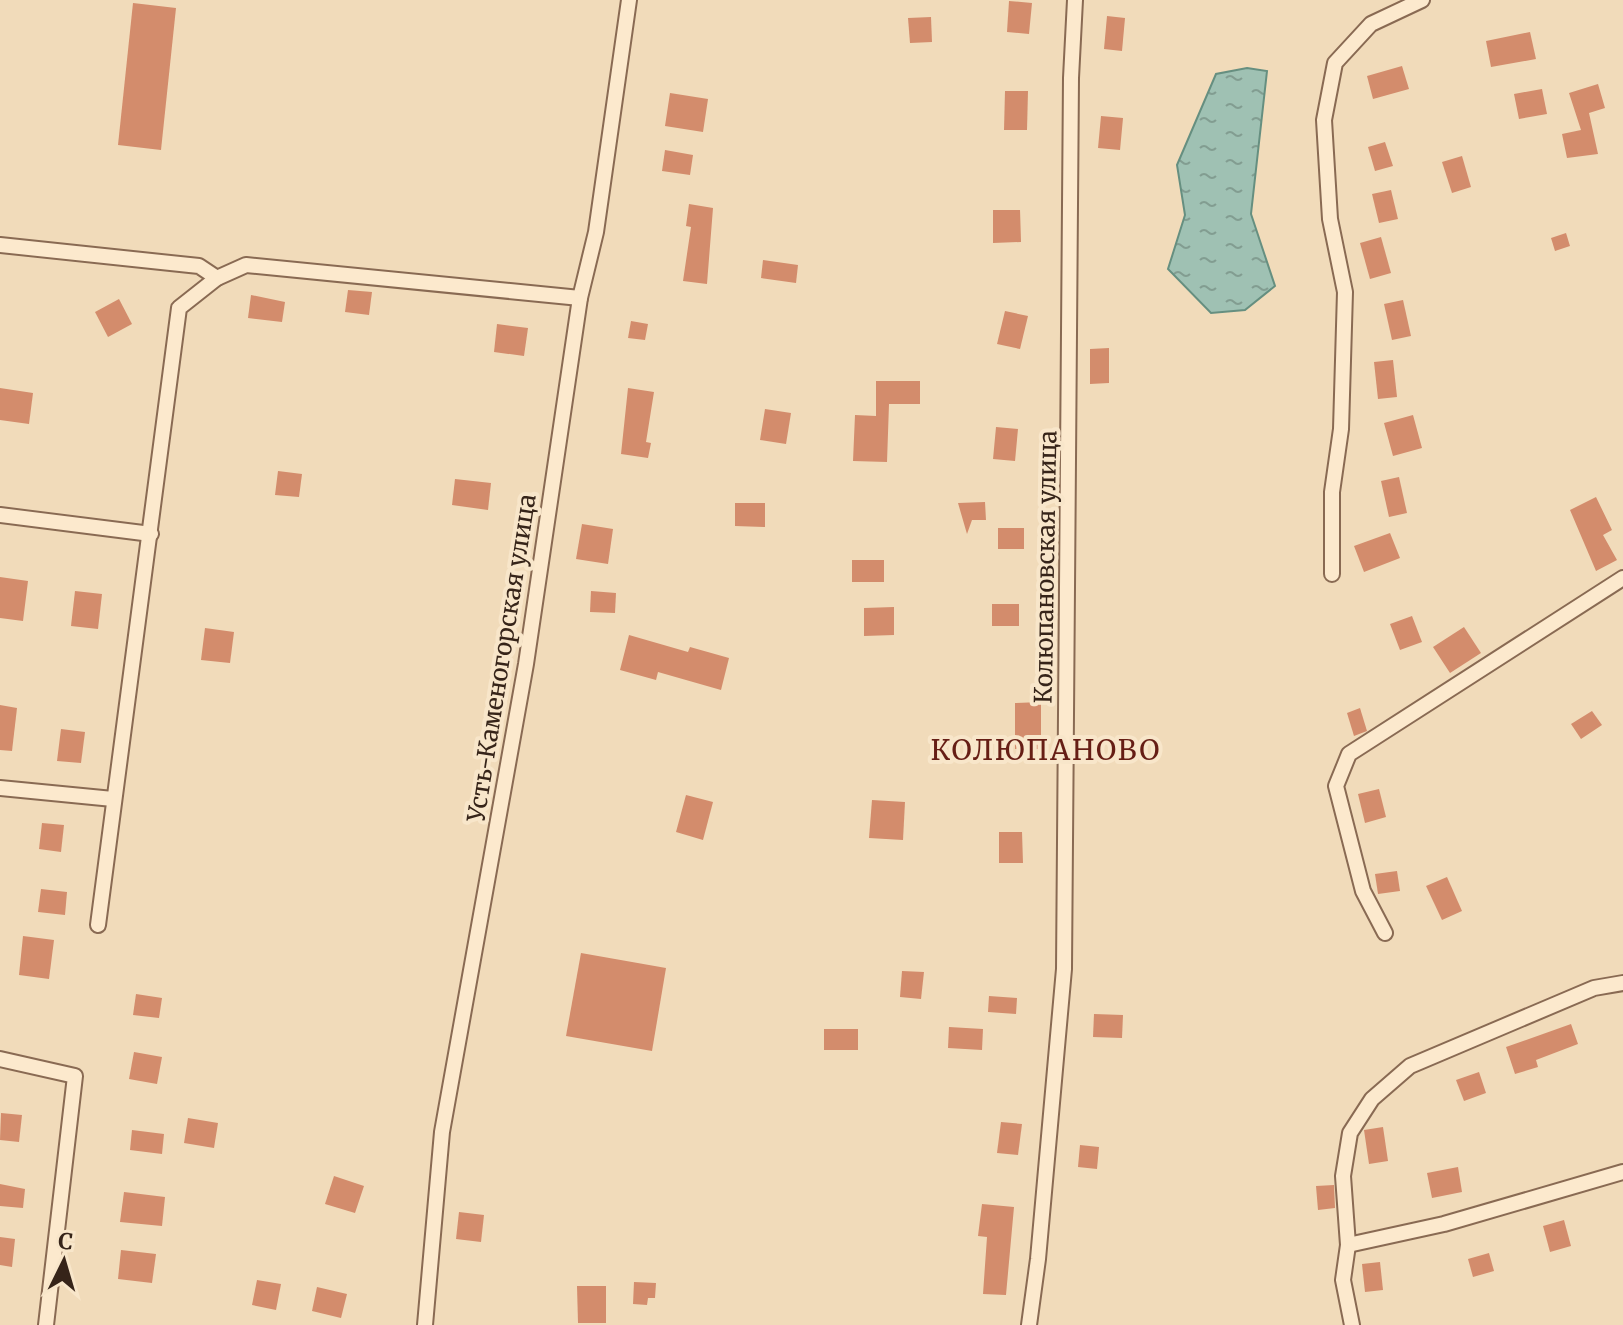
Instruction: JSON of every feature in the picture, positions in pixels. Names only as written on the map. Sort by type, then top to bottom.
[{"type":"street","name":"Усть-Каменогорская улица","points":[[425,1325],[442,1132],[526,664],[580,298],[596,232],[629,0]]},
{"type":"street","name":"Колюпановская улица","points":[[1029,1325],[1038,1259],[1064,969],[1071,94],[1075,0]]},
{"type":"street","points":[[1332,574],[1332,492],[1341,429],[1345,292],[1330,219],[1324,120],[1335,63],[1371,24],[1422,0]]},
{"type":"street","points":[[0,245],[199,266],[217,278]]},
{"type":"street","points":[[98,925],[179,308],[217,278],[246,265],[580,298]]},
{"type":"street","points":[[0,515],[151,534]]},
{"type":"street","points":[[1385,933],[1363,891],[1336,786],[1349,754],[1623,578]]},
{"type":"street","points":[[0,788],[113,799]]},
{"type":"street","points":[[1352,1325],[1343,1280],[1348,1245],[1343,1176],[1350,1133],[1372,1099],[1410,1066],[1594,988],[1623,983]]},
{"type":"street","points":[[0,1059],[75,1076],[46,1325]]},
{"type":"street","points":[[1348,1245],[1444,1224],[1623,1172]]},
{"type":"water","points":[[1247,68],[1267,71],[1251,214],[1275,286],[1245,310],[1211,313],[1168,269],[1185,215],[1177,165],[1216,74]]},
{"type":"building","points":[[1009,1],[1032,3],[1029,34],[1007,32]]},
{"type":"building","points":[[133,3],[176,8],[161,150],[118,145]]},
{"type":"building","points":[[1107,16],[1125,18],[1122,51],[1104,49]]},
{"type":"building","points":[[931,17],[932,42],[910,43],[908,18]]},
{"type":"building","points":[[1530,32],[1536,59],[1491,67],[1486,41]]},
{"type":"building","points":[[1402,66],[1409,89],[1373,99],[1367,76]]},
{"type":"building","points":[[1598,84],[1605,108],[1589,113],[1598,154],[1567,158],[1562,134],[1581,130],[1569,93]]},
{"type":"building","points":[[1542,89],[1547,114],[1519,119],[1514,94]]},
{"type":"building","points":[[1005,91],[1028,91],[1027,130],[1004,130]]},
{"type":"building","points":[[670,93],[708,99],[703,132],[665,126]]},
{"type":"building","points":[[1101,116],[1123,118],[1120,150],[1098,148]]},
{"type":"building","points":[[1385,142],[1393,166],[1375,171],[1368,147]]},
{"type":"building","points":[[665,150],[693,155],[690,175],[662,171]]},
{"type":"building","points":[[1462,156],[1471,187],[1452,193],[1442,162]]},
{"type":"building","points":[[1391,190],[1398,219],[1379,223],[1372,194]]},
{"type":"building","points":[[689,204],[713,208],[707,284],[683,281],[691,227],[686,226]]},
{"type":"building","points":[[993,210],[1020,210],[1021,242],[993,243]]},
{"type":"building","points":[[1566,233],[1570,246],[1555,251],[1551,238]]},
{"type":"building","points":[[1381,237],[1391,273],[1370,279],[1360,243]]},
{"type":"building","points":[[763,260],[798,265],[796,283],[761,278]]},
{"type":"building","points":[[348,290],[372,292],[369,315],[345,312]]},
{"type":"building","points":[[251,295],[285,302],[282,322],[248,318]]},
{"type":"building","points":[[119,299],[132,324],[108,337],[95,312]]},
{"type":"building","points":[[1403,300],[1411,336],[1392,340],[1384,304]]},
{"type":"building","points":[[1005,311],[1028,316],[1020,349],[997,344]]},
{"type":"building","points":[[631,321],[648,324],[645,340],[628,338]]},
{"type":"building","points":[[497,324],[528,328],[524,356],[494,352]]},
{"type":"building","points":[[1109,348],[1109,383],[1090,384],[1090,349]]},
{"type":"building","points":[[1393,360],[1397,397],[1378,399],[1374,362]]},
{"type":"building","points":[[876,381],[920,381],[920,404],[889,404],[887,462],[853,461],[855,415],[876,416]]},
{"type":"building","points":[[0,388],[33,393],[29,424],[0,420]]},
{"type":"building","points":[[628,388],[654,392],[646,442],[651,443],[648,458],[621,454]]},
{"type":"building","points":[[765,409],[791,413],[786,444],[760,440]]},
{"type":"building","points":[[1413,415],[1422,448],[1393,456],[1384,423]]},
{"type":"building","points":[[996,427],[1018,429],[1015,461],[993,459]]},
{"type":"building","points":[[278,471],[302,474],[299,497],[275,495]]},
{"type":"building","points":[[1399,477],[1407,513],[1389,517],[1381,481]]},
{"type":"building","points":[[455,479],[491,483],[488,510],[452,505]]},
{"type":"building","points":[[1596,497],[1612,530],[1603,535],[1617,560],[1596,571],[1570,510]]},
{"type":"building","points":[[985,502],[986,520],[972,520],[967,534],[958,503]]},
{"type":"building","points":[[735,503],[765,503],[765,527],[735,526]]},
{"type":"building","points":[[582,524],[613,529],[608,564],[576,559]]},
{"type":"building","points":[[998,528],[1024,528],[1024,549],[998,549]]},
{"type":"building","points":[[1390,533],[1400,558],[1364,572],[1354,546]]},
{"type":"building","points":[[852,560],[884,560],[884,582],[852,582]]},
{"type":"building","points":[[0,577],[28,581],[23,621],[0,618]]},
{"type":"building","points":[[75,591],[102,594],[98,629],[71,626]]},
{"type":"building","points":[[591,591],[616,593],[615,613],[590,612]]},
{"type":"building","points":[[992,604],[1019,604],[1019,626],[992,626]]},
{"type":"building","points":[[894,607],[894,635],[864,636],[864,608]]},
{"type":"building","points":[[1412,616],[1422,642],[1400,650],[1390,624]]},
{"type":"building","points":[[1464,627],[1481,653],[1450,673],[1433,647]]},
{"type":"building","points":[[205,628],[234,632],[230,663],[201,660]]},
{"type":"building","points":[[629,635],[688,652],[690,647],[729,658],[721,690],[658,672],[656,680],[620,670]]},
{"type":"building","points":[[1041,702],[1041,749],[1015,749],[1015,703]]},
{"type":"building","points":[[0,705],[17,708],[12,751],[0,750]]},
{"type":"building","points":[[1360,708],[1367,731],[1354,736],[1347,713]]},
{"type":"building","points":[[1592,711],[1602,725],[1581,739],[1571,724]]},
{"type":"building","points":[[61,729],[85,732],[81,763],[57,761]]},
{"type":"building","points":[[1379,789],[1386,817],[1365,823],[1358,794]]},
{"type":"building","points":[[686,795],[713,802],[703,840],[676,832]]},
{"type":"building","points":[[872,800],[905,802],[903,840],[869,838]]},
{"type":"building","points":[[42,823],[64,825],[61,852],[39,849]]},
{"type":"building","points":[[999,832],[1022,832],[1023,863],[999,863]]},
{"type":"building","points":[[1397,871],[1400,891],[1378,894],[1375,874]]},
{"type":"building","points":[[1447,877],[1462,911],[1442,920],[1426,886]]},
{"type":"building","points":[[41,889],[67,892],[65,915],[38,912]]},
{"type":"building","points":[[23,936],[54,940],[49,979],[19,975]]},
{"type":"building","points":[[581,953],[666,968],[652,1051],[566,1036]]},
{"type":"building","points":[[902,971],[924,972],[921,999],[900,997]]},
{"type":"building","points":[[136,994],[162,998],[159,1018],[133,1015]]},
{"type":"building","points":[[989,996],[1017,998],[1016,1014],[988,1012]]},
{"type":"building","points":[[1094,1014],[1123,1015],[1122,1038],[1093,1037]]},
{"type":"building","points":[[1571,1024],[1578,1044],[1536,1060],[1538,1067],[1515,1074],[1506,1047]]},
{"type":"building","points":[[949,1027],[983,1029],[982,1050],[948,1048]]},
{"type":"building","points":[[824,1029],[858,1029],[858,1050],[824,1050]]},
{"type":"building","points":[[134,1052],[162,1057],[157,1084],[129,1079]]},
{"type":"building","points":[[1479,1072],[1486,1093],[1464,1101],[1456,1080]]},
{"type":"building","points":[[1,1113],[22,1115],[19,1142],[0,1140]]},
{"type":"building","points":[[188,1118],[218,1123],[214,1148],[184,1143]]},
{"type":"building","points":[[1001,1122],[1022,1124],[1018,1155],[997,1153]]},
{"type":"building","points":[[1383,1127],[1388,1161],[1369,1164],[1364,1130]]},
{"type":"building","points":[[132,1130],[164,1134],[162,1154],[130,1150]]},
{"type":"building","points":[[1080,1145],[1099,1147],[1097,1169],[1078,1167]]},
{"type":"building","points":[[1458,1167],[1462,1192],[1432,1198],[1427,1173]]},
{"type":"building","points":[[334,1176],[364,1186],[355,1213],[325,1204]]},
{"type":"building","points":[[0,1184],[25,1189],[23,1208],[0,1206]]},
{"type":"building","points":[[1334,1185],[1335,1208],[1318,1210],[1316,1186]]},
{"type":"building","points":[[124,1192],[165,1197],[162,1226],[120,1222]]},
{"type":"building","points":[[982,1204],[1014,1207],[1006,1295],[983,1294],[987,1237],[978,1236]]},
{"type":"building","points":[[459,1212],[484,1215],[481,1242],[456,1239]]},
{"type":"building","points":[[1564,1220],[1571,1246],[1550,1252],[1543,1226]]},
{"type":"building","points":[[0,1237],[15,1239],[12,1267],[0,1265]]},
{"type":"building","points":[[121,1250],[156,1254],[152,1283],[118,1279]]},
{"type":"building","points":[[1489,1253],[1494,1271],[1473,1277],[1468,1259]]},
{"type":"building","points":[[1380,1262],[1383,1290],[1365,1292],[1362,1264]]},
{"type":"building","points":[[257,1280],[281,1284],[276,1310],[252,1305]]},
{"type":"building","points":[[634,1282],[656,1283],[655,1298],[648,1298],[647,1305],[633,1304]]},
{"type":"building","points":[[577,1286],[606,1286],[606,1323],[578,1323]]},
{"type":"building","points":[[317,1287],[347,1294],[341,1318],[312,1311]]},
{"type":"district","name":"КОЛЮПАНОВО","points":[[1046,750]]}]
